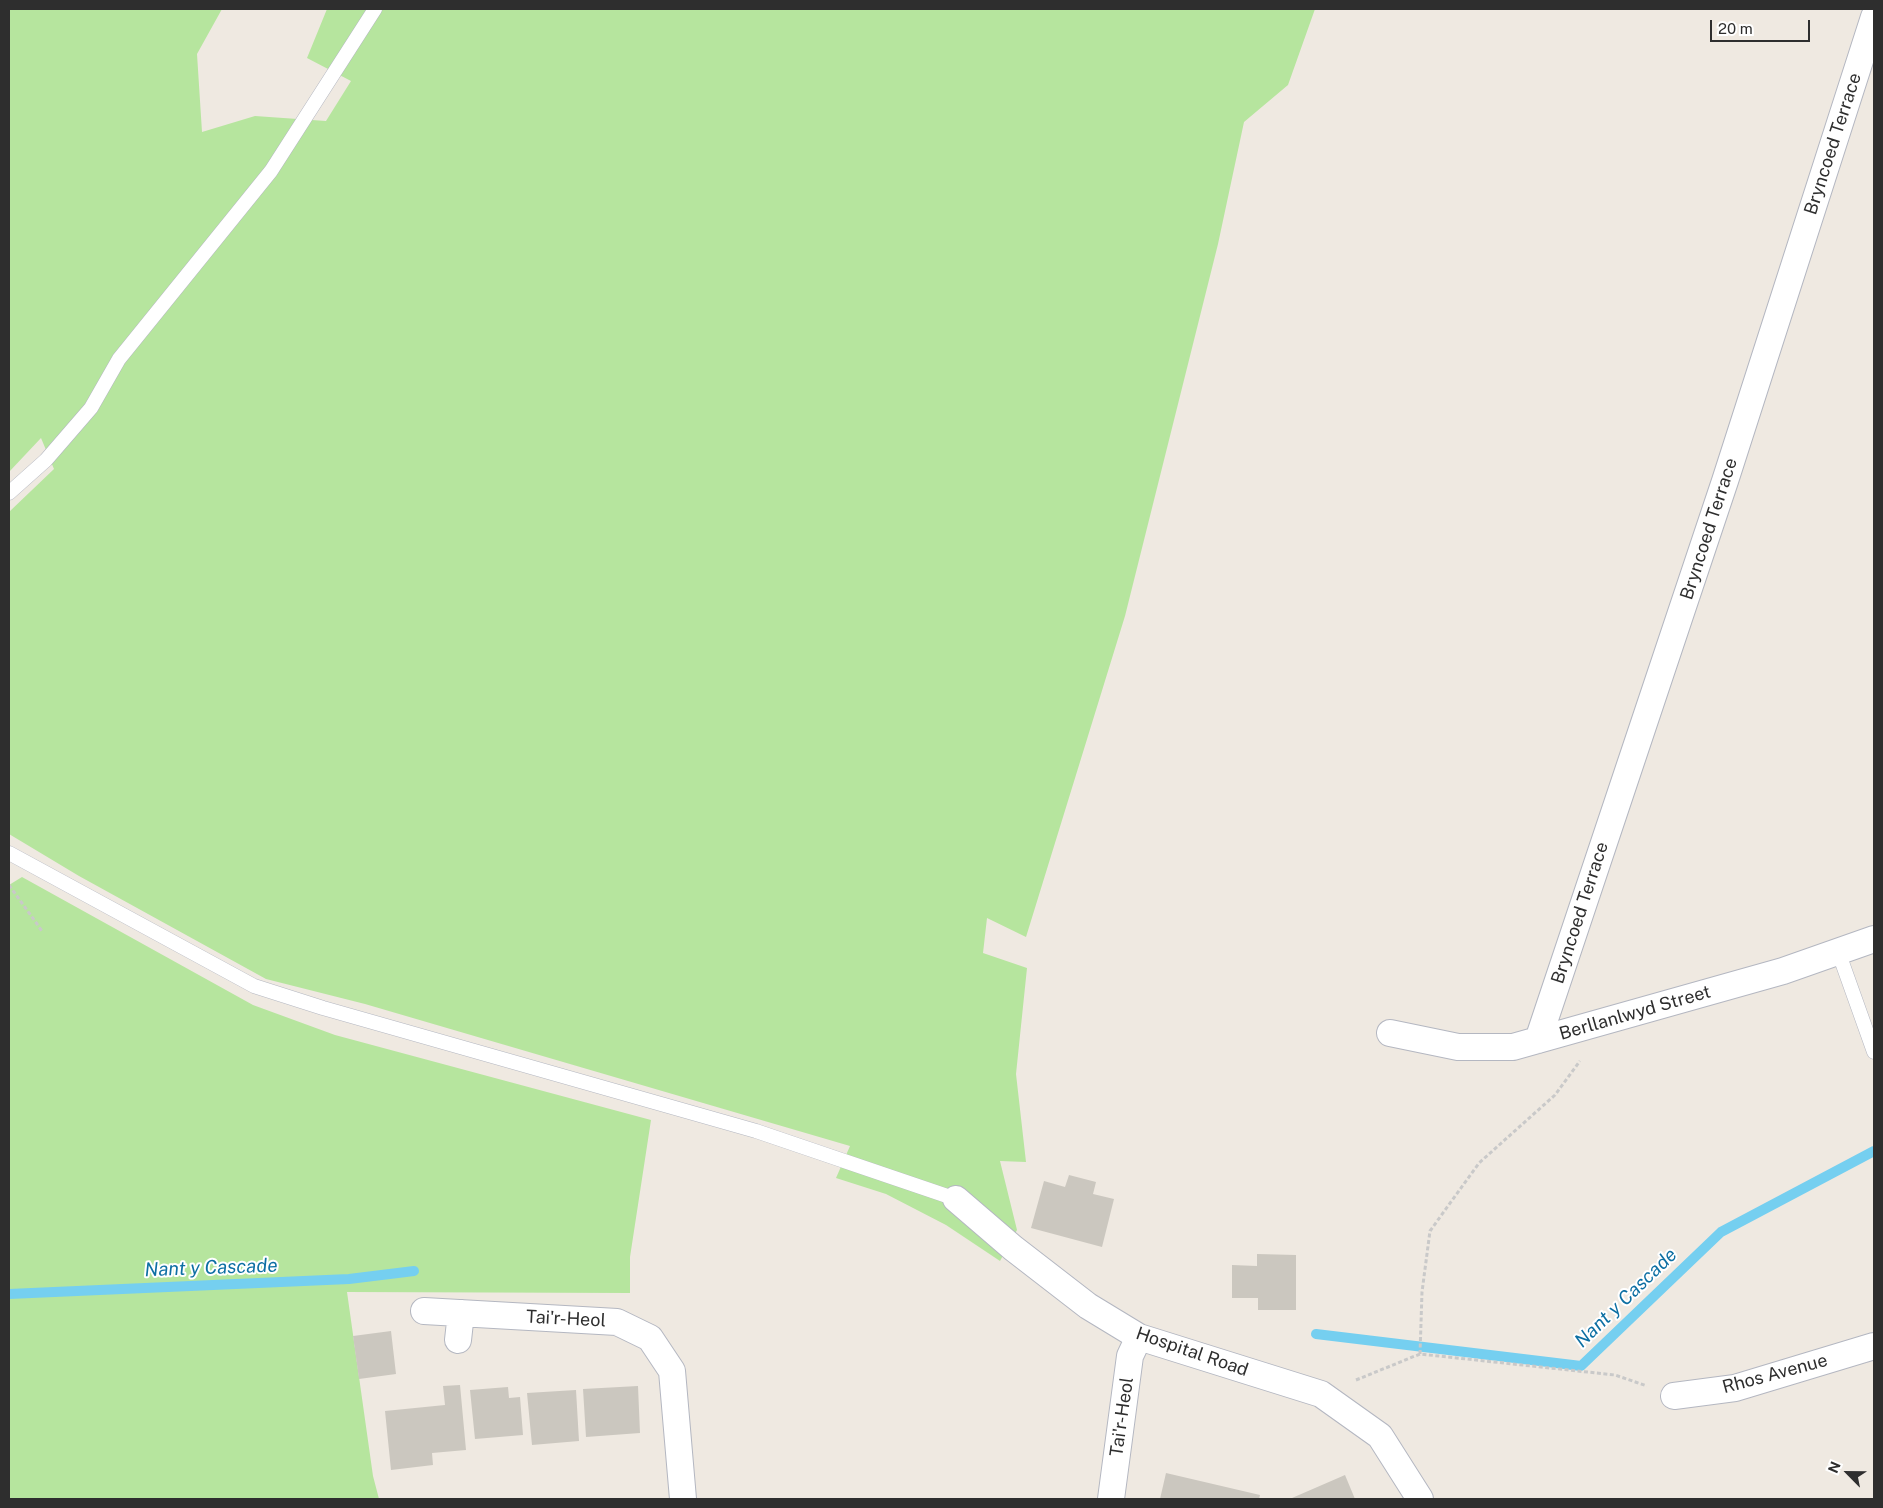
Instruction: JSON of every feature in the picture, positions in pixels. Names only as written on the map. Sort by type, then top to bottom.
[{"type":"street","name":"Bryncoed Terrace","points":[[1538,1040],[1725,481],[1874,17]]},
{"type":"street","name":"Berllanlwyd Street","points":[[1390,1033],[1458,1047],[1513,1047],[1783,971],[1874,939]]},
{"type":"street","name":"Hospital Road","points":[[956,1199],[1013,1248],[1080,1300],[1140,1337],[1321,1394],[1380,1436],[1420,1499]]},
{"type":"street","name":"Tai'r-Heol","points":[[424,1311],[617,1322],[650,1338],[672,1371],[683,1499]]},
{"type":"street","points":[[458,1340],[461,1313]]},
{"type":"street","name":"Tai'r-Heol","points":[[1110,1499],[1130,1356],[1140,1337]]},
{"type":"street","name":"Rhos Avenue","points":[[1674,1396],[1735,1388],[1874,1346]]},
{"type":"lane","points":[[9,493],[46,460],[91,408],[119,360],[271,171],[375,9]]},
{"type":"lane","points":[[9,852],[254,986],[323,1008],[756,1131],[956,1199]]},
{"type":"lane","points":[[1838,952],[1874,1052]]},
{"type":"path","points":[[9,885],[42,931]]},
{"type":"path","points":[[1420,1354],[1422,1292],[1430,1231],[1479,1163],[1555,1095],[1599,1037],[1605,1021]]},
{"type":"path","points":[[1330,1400],[1353,1382],[1420,1354],[1615,1375],[1674,1396]]},
{"type":"green space","points":[[9,9],[222,9],[197,54],[202,132],[255,116],[326,121],[351,81],[307,58],[327,9],[1315,9],[1288,85],[1244,122],[1218,244],[1125,616],[1026,937],[987,918],[983,953],[1027,968],[1016,1074],[1026,1162],[1000,1161],[1017,1230],[1000,1261],[946,1225],[886,1194],[836,1178],[850,1146],[365,1004],[266,979],[79,876],[9,834],[9,512],[54,469],[41,438],[9,472]]},
{"type":"green space","points":[[22,877],[253,1005],[335,1035],[651,1120],[630,1257],[630,1293],[347,1292],[373,1476],[379,1499],[9,1499],[9,885]]},
{"type":"building","points":[[1069,1175],[1096,1182],[1093,1194],[1114,1199],[1102,1247],[1031,1228],[1044,1181],[1065,1187]]},
{"type":"building","points":[[1257,1254],[1296,1255],[1296,1310],[1258,1310],[1258,1298],[1232,1298],[1232,1265],[1257,1266]]},
{"type":"building","points":[[391,1331],[396,1374],[359,1379],[353,1336]]},
{"type":"building","points":[[460,1385],[466,1450],[432,1453],[433,1465],[391,1470],[385,1411],[445,1405],[443,1386]]},
{"type":"building","points":[[638,1386],[640,1433],[586,1437],[583,1389]]},
{"type":"building","points":[[508,1387],[509,1398],[520,1397],[523,1435],[475,1439],[470,1390]]},
{"type":"building","points":[[576,1390],[579,1441],[532,1445],[527,1393]]},
{"type":"building","points":[[1166,1473],[1260,1495],[1259,1499],[1160,1499]]},
{"type":"building","points":[[1345,1475],[1355,1499],[1292,1498]]},
{"type":"waterway","name":"Nant y Cascade","points":[[1316,1334],[1581,1366],[1721,1232],[1874,1151]]},
{"type":"waterway","name":"Nant y Cascade","points":[[9,1294],[349,1279],[414,1271]]}]
